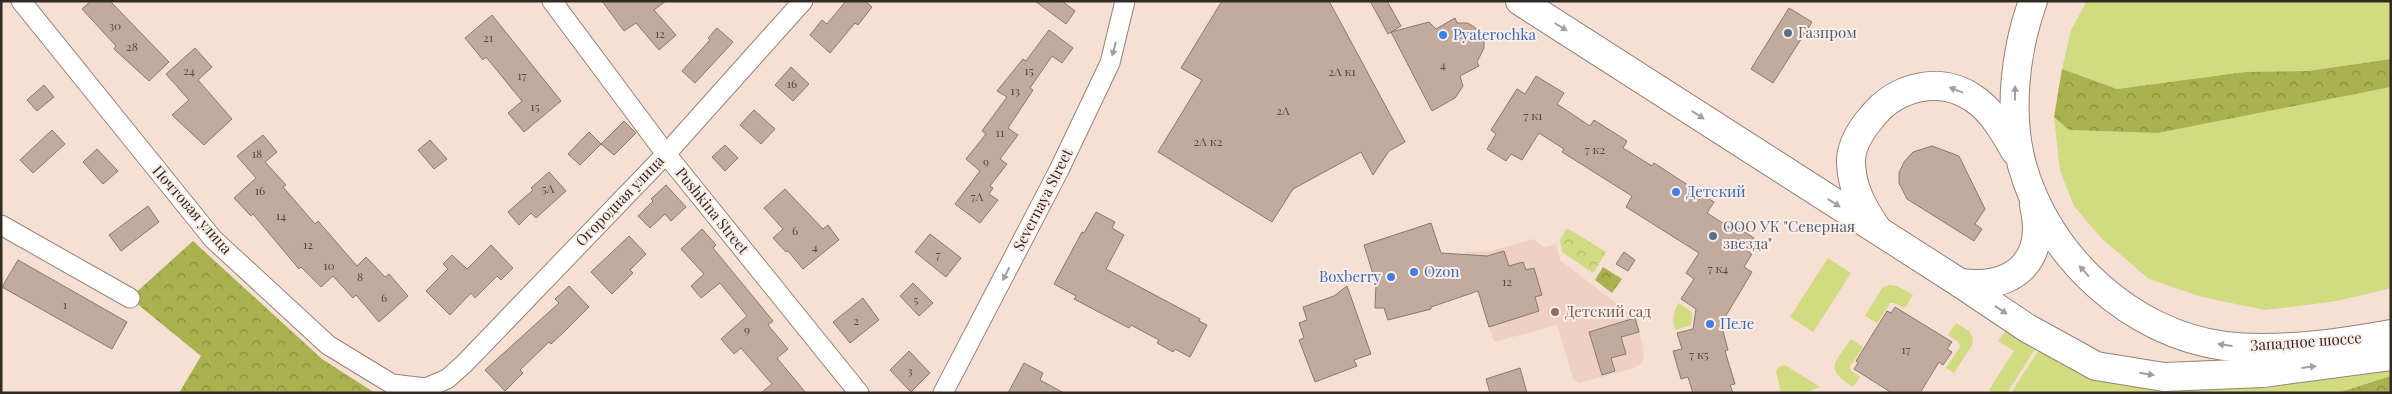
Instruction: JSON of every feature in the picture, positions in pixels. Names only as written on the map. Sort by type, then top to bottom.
[{"type":"highway","points":[[1520,1],[1960,283],[2027,328],[2096,366],[2164,377],[2262,373],[2391,356]]},
{"type":"highway","name":"Западное шоссе","points":[[2033,1],[2022,41],[2015,86],[2015,127],[2021,164],[2031,193],[2046,223],[2067,252],[2091,279],[2121,305],[2155,326],[2190,338],[2225,346],[2274,348],[2391,334]]},
{"type":"highway","points":[[1878,231],[1865,211],[1854,188],[1850,159],[1860,131],[1878,109],[1902,92],[1927,86],[1952,87],[1973,98],[1990,113],[2005,134],[2021,164]]},
{"type":"highway","points":[[1960,283],[1978,285],[1994,283],[2012,275],[2027,262],[2034,249],[2038,235],[2038,222],[2031,193]]},
{"type":"street","name":"Почтовая улица","points":[[21,1],[213,239],[328,346],[392,384],[426,388]]},
{"type":"street","name":"Pushkina Street","points":[[552,1],[666,154],[859,393]]},
{"type":"street","name":"Огородная улица","points":[[426,388],[447,380],[464,364],[666,154],[803,1]]},
{"type":"street","name":"Severnaya Street","points":[[943,393],[1042,204],[1110,63],[1126,1]]},
{"type":"street","points":[[1,225],[130,298]]},
{"type":"shaded area","name":"Детский сад","points":[[1533,239],[1543,247],[1556,244],[1560,260],[1638,320],[1644,356],[1642,363],[1634,368],[1579,383],[1573,379],[1557,325],[1494,342],[1465,252],[1491,251]]},
{"type":"green space","points":[[2087,1],[2391,1],[2391,59],[2308,71],[2245,72],[2117,89],[2062,69],[2071,30]]},
{"type":"green space","points":[[2391,59],[2391,87],[2158,133],[2069,130],[2054,117],[2062,69],[2117,89],[2245,72],[2308,71]]},
{"type":"green space","points":[[2391,87],[2391,288],[2337,301],[2265,310],[2202,297],[2149,279],[2102,239],[2074,206],[2060,171],[2054,117],[2069,130],[2158,133]]},
{"type":"green space","points":[[1567,228],[1606,252],[1593,273],[1562,252],[1560,240]]},
{"type":"green space","points":[[193,241],[322,359],[375,393],[179,393],[201,356],[130,298]]},
{"type":"green space","points":[[1828,258],[1851,273],[1813,332],[1790,317]]},
{"type":"green space","points":[[1603,267],[1622,279],[1612,293],[1595,280]]},
{"type":"green space","points":[[1889,285],[1897,286],[1913,295],[1905,308],[1890,303],[1877,323],[1865,316],[1882,288]]},
{"type":"green space","points":[[1679,303],[1692,312],[1691,325],[1675,330],[1675,309]]},
{"type":"green space","points":[[1956,323],[1969,331],[1973,338],[1972,345],[1954,373],[1946,368],[1960,347],[1959,342],[1948,335]]},
{"type":"green space","points":[[2006,330],[2035,349],[2007,393],[1993,393],[1989,390],[2014,351],[1998,341]]},
{"type":"green space","points":[[1851,339],[1863,347],[1850,367],[1851,371],[1860,377],[1853,387],[1844,381],[1835,370],[1840,354]]},
{"type":"green space","points":[[2040,348],[2090,376],[2391,365],[2391,376],[2336,393],[2011,393]]},
{"type":"green space","points":[[1785,365],[1820,387],[1803,393],[1781,393],[1776,371],[1780,366]]},
{"type":"green space","points":[[2391,376],[2391,393],[2337,393]]},
{"type":"building","points":[[91,1],[110,1],[169,62],[149,81],[114,49],[116,46],[82,9]]},
{"type":"building","points":[[602,1],[666,1],[654,10],[676,35],[659,50],[636,23],[624,31]]},
{"type":"building","points":[[846,1],[865,1],[872,7],[858,25],[855,23],[830,53],[810,35],[822,20],[827,24]]},
{"type":"building","points":[[1035,1],[1062,1],[1075,11],[1066,24]]},
{"type":"building","points":[[1222,1],[1329,1],[1405,142],[1389,151],[1373,175],[1361,152],[1293,189],[1272,222],[1158,152],[1202,80],[1181,68]]},
{"type":"building","points":[[1370,1],[1387,1],[1401,26],[1388,34]]},
{"type":"building","points":[[1789,8],[1812,22],[1773,83],[1751,69]]},
{"type":"building","points":[[492,15],[561,101],[524,132],[508,113],[522,101],[486,57],[483,60],[465,38]]},
{"type":"building","points":[[1455,18],[1457,23],[1468,23],[1480,31],[1484,41],[1484,48],[1477,62],[1479,66],[1460,76],[1463,86],[1455,98],[1432,111],[1391,32],[1429,22],[1436,29]]},
{"type":"building","points":[[717,28],[733,42],[695,83],[682,71],[710,40],[708,38]]},
{"type":"building","points":[[1049,30],[1073,48],[1062,63],[1052,56],[1030,88],[1033,90],[1008,128],[1018,135],[1000,159],[1007,164],[990,186],[993,188],[989,194],[998,200],[980,223],[955,204],[980,171],[966,159],[986,134],[982,131],[1007,97],[997,91],[1023,59],[1026,61]]},
{"type":"building","points":[[195,48],[212,67],[198,80],[232,119],[204,145],[172,115],[189,100],[166,74]]},
{"type":"building","points":[[791,67],[809,84],[793,101],[775,85]]},
{"type":"building","points":[[1536,76],[1564,93],[1557,104],[1590,126],[1594,120],[1627,141],[1623,148],[1652,166],[1654,163],[1714,202],[1707,213],[1732,229],[1734,225],[1754,238],[1746,250],[1752,254],[1744,267],[1752,272],[1721,324],[1728,350],[1725,351],[1735,384],[1730,385],[1733,393],[1693,393],[1688,377],[1681,379],[1673,351],[1682,349],[1677,333],[1693,329],[1696,309],[1681,299],[1694,279],[1686,273],[1699,253],[1626,207],[1632,196],[1562,152],[1564,149],[1539,133],[1522,160],[1511,154],[1506,161],[1487,149],[1496,134],[1491,130],[1517,89],[1525,94]]},
{"type":"building","points":[[44,85],[54,97],[37,111],[27,100]]},
{"type":"building","points":[[754,110],[775,129],[761,144],[740,125]]},
{"type":"building","points":[[624,121],[636,133],[614,155],[601,144]]},
{"type":"building","points":[[52,130],[65,144],[33,173],[20,160]]},
{"type":"building","points":[[589,132],[601,144],[580,165],[568,154]]},
{"type":"building","points":[[263,135],[277,152],[265,162],[286,185],[283,187],[315,224],[318,221],[357,266],[366,257],[385,277],[389,274],[408,296],[379,322],[356,295],[353,298],[333,276],[321,287],[301,267],[299,269],[253,214],[251,216],[234,198],[256,178],[237,156]]},
{"type":"building","points":[[430,140],[447,159],[434,169],[418,150]]},
{"type":"building","points":[[725,145],[738,158],[725,171],[712,157]]},
{"type":"building","points":[[1932,146],[1959,156],[1985,209],[1975,224],[1982,229],[1974,241],[1907,199],[1899,183],[1899,173],[1904,162],[1913,152]]},
{"type":"building","points":[[97,149],[118,171],[103,184],[83,162]]},
{"type":"building","points":[[549,172],[566,191],[536,218],[531,213],[519,225],[508,212],[533,190],[531,188]]},
{"type":"building","points":[[666,185],[686,207],[671,221],[665,214],[650,228],[638,216],[653,201],[651,199]]},
{"type":"building","points":[[785,189],[823,229],[828,225],[839,240],[803,269],[788,251],[786,252],[773,238],[783,229],[764,208]]},
{"type":"building","points":[[148,206],[159,222],[121,251],[109,235]]},
{"type":"building","points":[[1096,212],[1115,222],[1112,228],[1124,235],[1106,269],[1200,319],[1199,321],[1207,325],[1190,357],[1175,349],[1173,352],[1157,343],[1159,340],[1131,325],[1129,328],[1074,299],[1076,296],[1054,284],[1082,232],[1084,233]]},
{"type":"building","points":[[1431,223],[1441,253],[1487,256],[1504,251],[1509,266],[1523,262],[1526,270],[1534,268],[1542,295],[1535,297],[1539,311],[1489,327],[1478,291],[1431,307],[1431,309],[1388,320],[1384,308],[1375,308],[1376,284],[1364,245]]},
{"type":"building","points":[[702,229],[716,245],[713,248],[773,321],[768,325],[788,349],[777,358],[806,393],[761,393],[772,384],[741,348],[734,354],[721,339],[747,316],[720,283],[701,298],[691,286],[704,274],[681,249]]},
{"type":"building","points":[[930,234],[961,258],[946,277],[915,252]]},
{"type":"building","points":[[629,236],[646,254],[630,270],[633,273],[612,294],[591,272]]},
{"type":"building","points":[[491,245],[513,268],[501,280],[497,276],[475,298],[471,293],[450,315],[426,291],[448,269],[443,264],[452,255],[467,269]]},
{"type":"building","points":[[1624,252],[1635,260],[1628,271],[1616,264]]},
{"type":"building","points":[[18,260],[127,322],[112,349],[2,287]]},
{"type":"building","points":[[913,283],[933,303],[919,316],[900,296]]},
{"type":"building","points":[[569,286],[589,307],[551,344],[549,342],[520,370],[523,373],[505,391],[485,370],[559,303],[555,299]]},
{"type":"building","points":[[1347,286],[1371,354],[1354,360],[1357,366],[1315,382],[1299,340],[1304,338],[1299,323],[1307,320],[1303,307],[1334,296]]},
{"type":"building","points":[[863,298],[879,320],[850,343],[833,322]]},
{"type":"building","points":[[1895,307],[1952,342],[1947,349],[1952,352],[1943,365],[1939,362],[1920,393],[1892,393],[1854,369],[1858,363],[1856,361],[1887,311],[1891,313]]},
{"type":"building","points":[[1635,318],[1639,332],[1621,337],[1626,354],[1611,358],[1615,371],[1602,375],[1589,332]]},
{"type":"building","points":[[909,351],[930,373],[911,392],[890,370]]},
{"type":"building","points":[[1024,363],[1043,373],[1040,380],[1064,393],[1008,393]]},
{"type":"building","points":[[1520,368],[1527,393],[1490,393],[1486,379]]},
{"type":"place","name":"Газпром","points":[[1788,33]]},
{"type":"place","name":"Pyaterochka","points":[[1443,35]]},
{"type":"place","name":"Детский","points":[[1676,192]]},
{"type":"place","name":"ООО УК \"Северная звезда\"","points":[[1713,236]]},
{"type":"place","name":"Ozon","points":[[1414,272]]},
{"type":"place","name":"Boxberry","points":[[1391,277]]},
{"type":"place","name":"Детский сад","points":[[1555,312]]},
{"type":"place","name":"Пеле","points":[[1710,324]]}]
